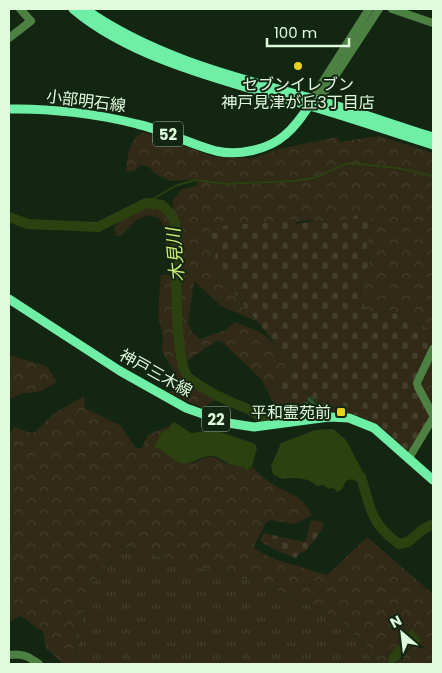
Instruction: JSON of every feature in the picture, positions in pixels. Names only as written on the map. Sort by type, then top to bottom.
[{"type":"main road","points":[[73,9],[97,27],[141,51],[192,70],[312,102],[433,145]]},
{"type":"main road","points":[[85,9],[126,35],[194,64],[433,138]]},
{"type":"main road","name":"小部明石線","points":[[9,109],[109,117],[140,124],[218,151],[242,152],[266,146],[284,136],[300,120],[312,102]]},
{"type":"main road","name":"神戸三木線","points":[[9,299],[120,371],[186,408],[228,423],[254,428],[329,417],[349,418],[374,428],[433,480]]},
{"type":"street","points":[[9,38],[31,21],[20,9]]},
{"type":"street","points":[[312,102],[320,86],[369,9]]},
{"type":"street","points":[[312,102],[326,90],[379,9]]},
{"type":"street","points":[[392,9],[433,23]]},
{"type":"street","points":[[409,458],[433,416],[417,383],[433,349]]},
{"type":"street","points":[[9,655],[21,653],[29,656],[39,664]]},
{"type":"green space","points":[[143,132],[215,157],[253,158],[279,149],[337,137],[340,142],[379,136],[433,153],[433,331],[390,311],[367,314],[360,295],[362,278],[369,265],[367,247],[369,231],[373,222],[361,213],[350,219],[330,222],[309,220],[211,239],[216,250],[214,268],[256,321],[221,306],[194,281],[188,323],[192,332],[200,339],[225,330],[235,322],[263,334],[275,344],[294,367],[274,386],[291,416],[282,414],[260,378],[222,342],[217,341],[178,367],[185,380],[217,399],[202,408],[167,392],[172,391],[180,383],[162,351],[163,338],[158,314],[161,275],[170,275],[171,260],[167,255],[164,227],[159,218],[147,216],[133,223],[121,236],[116,236],[114,228],[128,215],[141,209],[154,206],[166,213],[174,210],[172,201],[182,189],[196,186],[197,179],[171,181],[155,174],[149,167],[141,165],[134,171],[126,172],[128,155],[132,144],[138,135]]},
{"type":"green space","points":[[361,213],[367,213],[373,222],[369,231],[367,247],[369,265],[362,278],[360,295],[367,314],[390,311],[433,331],[433,344],[414,386],[432,419],[409,454],[373,423],[356,415],[333,413],[292,418],[274,386],[294,367],[214,268],[216,250],[211,239],[212,227],[291,220],[297,224],[314,221],[337,221]]},
{"type":"green space","points":[[9,355],[47,366],[57,382],[41,391],[21,394],[9,399]]},
{"type":"green space","points":[[433,358],[433,410],[421,386]]},
{"type":"green space","points":[[84,396],[85,408],[121,426],[136,448],[142,448],[148,435],[171,425],[169,429],[162,432],[160,439],[160,445],[168,454],[193,463],[211,457],[247,470],[252,466],[267,480],[302,501],[312,515],[296,524],[270,520],[266,522],[253,548],[274,559],[327,575],[367,537],[433,594],[433,664],[394,664],[402,658],[413,644],[406,634],[388,659],[387,664],[372,664],[367,646],[342,621],[261,583],[121,547],[89,586],[75,658],[86,664],[63,664],[46,648],[43,632],[21,616],[9,622],[9,433],[15,427],[31,433],[35,432],[53,414]]},
{"type":"green space","points":[[311,520],[323,522],[322,530],[305,552],[300,553],[296,558],[277,551],[260,541],[263,533],[305,542]]},
{"type":"green space","points":[[121,547],[261,583],[342,621],[367,646],[372,664],[86,664],[75,658],[89,586]]},
{"type":"shaded area","points":[[174,422],[191,433],[215,430],[255,444],[257,448],[252,466],[247,470],[211,456],[189,463],[177,462],[154,447],[162,432],[169,429]]},
{"type":"shaded area","points":[[333,429],[346,440],[365,476],[358,482],[352,479],[346,481],[338,492],[324,485],[317,486],[305,479],[282,479],[273,474],[271,466],[281,443],[315,430]]},
{"type":"shaded area","points":[[412,629],[421,641],[413,644],[399,660],[387,664],[391,654]]},
{"type":"building","points":[[312,396],[318,406],[307,412],[303,404],[308,401],[307,398]]},
{"type":"waterway","points":[[146,203],[175,186],[195,180],[225,184],[292,181],[314,178],[348,163],[398,168],[433,176]]},
{"type":"waterway","name":"木見川","points":[[9,217],[28,224],[98,227],[146,203],[162,205],[172,215],[175,223],[178,330],[184,369],[189,378],[198,385],[252,411],[265,422]]},
{"type":"waterway","name":"木見川","points":[[352,472],[361,477],[370,507],[377,522],[399,544],[408,542],[422,530],[433,524]]},
{"type":"place","name":"セブンイレブン 神戸見津が丘3丁目店","points":[[298,66]]},
{"type":"place","name":"平和霊苑前","points":[[341,412]]}]
